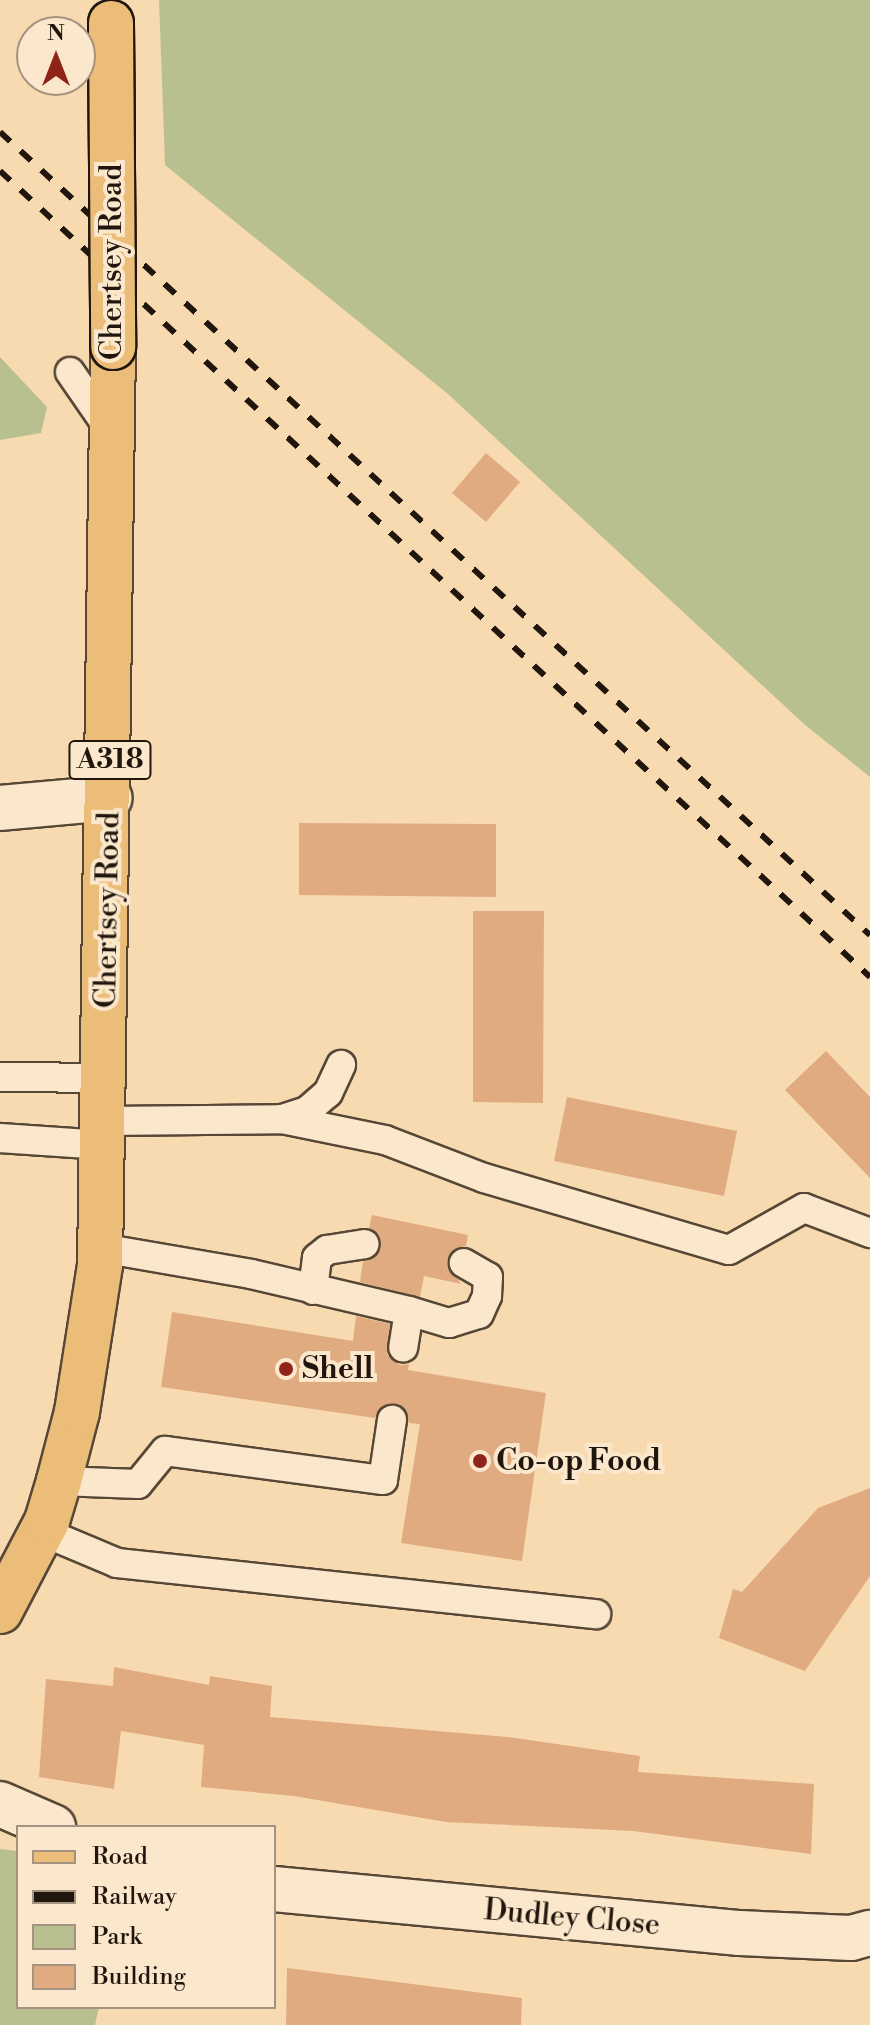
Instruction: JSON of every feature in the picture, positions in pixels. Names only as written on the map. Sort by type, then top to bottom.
[{"type":"main road","name":"Chertsey Road","points":[[0,1611],[41,1531],[59,1481],[77,1412],[101,1248],[110,798],[110,430],[113,347],[111,12]]},
{"type":"street","points":[[0,808],[110,798]]},
{"type":"street","points":[[0,1804],[48,1825]]},
{"type":"street","name":"Dudley Close","points":[[276,1889],[740,1933],[851,1938],[870,1933]]},
{"type":"lane","points":[[70,372],[110,430]]},
{"type":"lane","points":[[0,1138],[282,1119],[307,1111],[328,1093],[341,1065]]},
{"type":"lane","points":[[0,1077],[105,1078]]},
{"type":"lane","points":[[282,1119],[385,1140],[484,1178],[729,1250],[804,1208],[870,1233]]},
{"type":"lane","points":[[313,1290],[317,1258],[327,1250],[365,1244]]},
{"type":"lane","points":[[101,1248],[313,1290],[449,1323],[479,1314],[487,1296],[488,1277],[464,1263]]},
{"type":"lane","points":[[403,1348],[409,1311]]},
{"type":"lane","points":[[59,1481],[138,1484],[165,1451],[383,1480],[392,1420]]},
{"type":"lane","points":[[41,1531],[117,1563],[596,1614]]},
{"type":"green space","points":[[159,0],[870,0],[870,777],[804,724],[448,394],[165,165]]},
{"type":"green space","points":[[0,357],[47,407],[41,433],[0,440]]},
{"type":"green space","points":[[0,1849],[16,1851],[16,2009],[99,2009],[95,2025],[0,2025]]},
{"type":"building","points":[[486,453],[520,482],[486,522],[452,493]]},
{"type":"building","points":[[299,823],[496,824],[496,897],[299,895]]},
{"type":"building","points":[[473,911],[544,911],[543,1103],[473,1102]]},
{"type":"building","points":[[826,1051],[870,1097],[870,1178],[785,1090]]},
{"type":"building","points":[[567,1097],[737,1131],[724,1196],[554,1161]]},
{"type":"building","points":[[372,1215],[468,1235],[466,1246],[455,1249],[447,1262],[461,1284],[424,1276],[420,1297],[360,1282],[363,1262],[381,1249],[379,1234],[369,1228]]},
{"type":"building","points":[[172,1312],[353,1341],[356,1316],[390,1324],[387,1355],[400,1365],[409,1364],[408,1370],[546,1393],[522,1561],[401,1543],[420,1424],[409,1423],[402,1406],[385,1405],[375,1418],[161,1387]]},
{"type":"building","points":[[870,1488],[870,1576],[805,1671],[719,1638],[733,1589],[742,1592],[818,1508]]},
{"type":"building","points":[[114,1667],[209,1685],[210,1676],[272,1686],[270,1717],[508,1737],[640,1756],[638,1772],[814,1784],[811,1854],[633,1831],[446,1822],[294,1796],[201,1787],[204,1745],[121,1731],[114,1789],[39,1777],[46,1679],[113,1686]]},
{"type":"building","points":[[287,1968],[522,1998],[521,2025],[286,2025]]},
{"type":"railway","points":[[0,132],[870,935]]},
{"type":"railway","points":[[0,171],[870,977]]},
{"type":"place","name":"Shell","points":[[286,1369]]},
{"type":"place","name":"Co-op Food","points":[[480,1461]]}]
